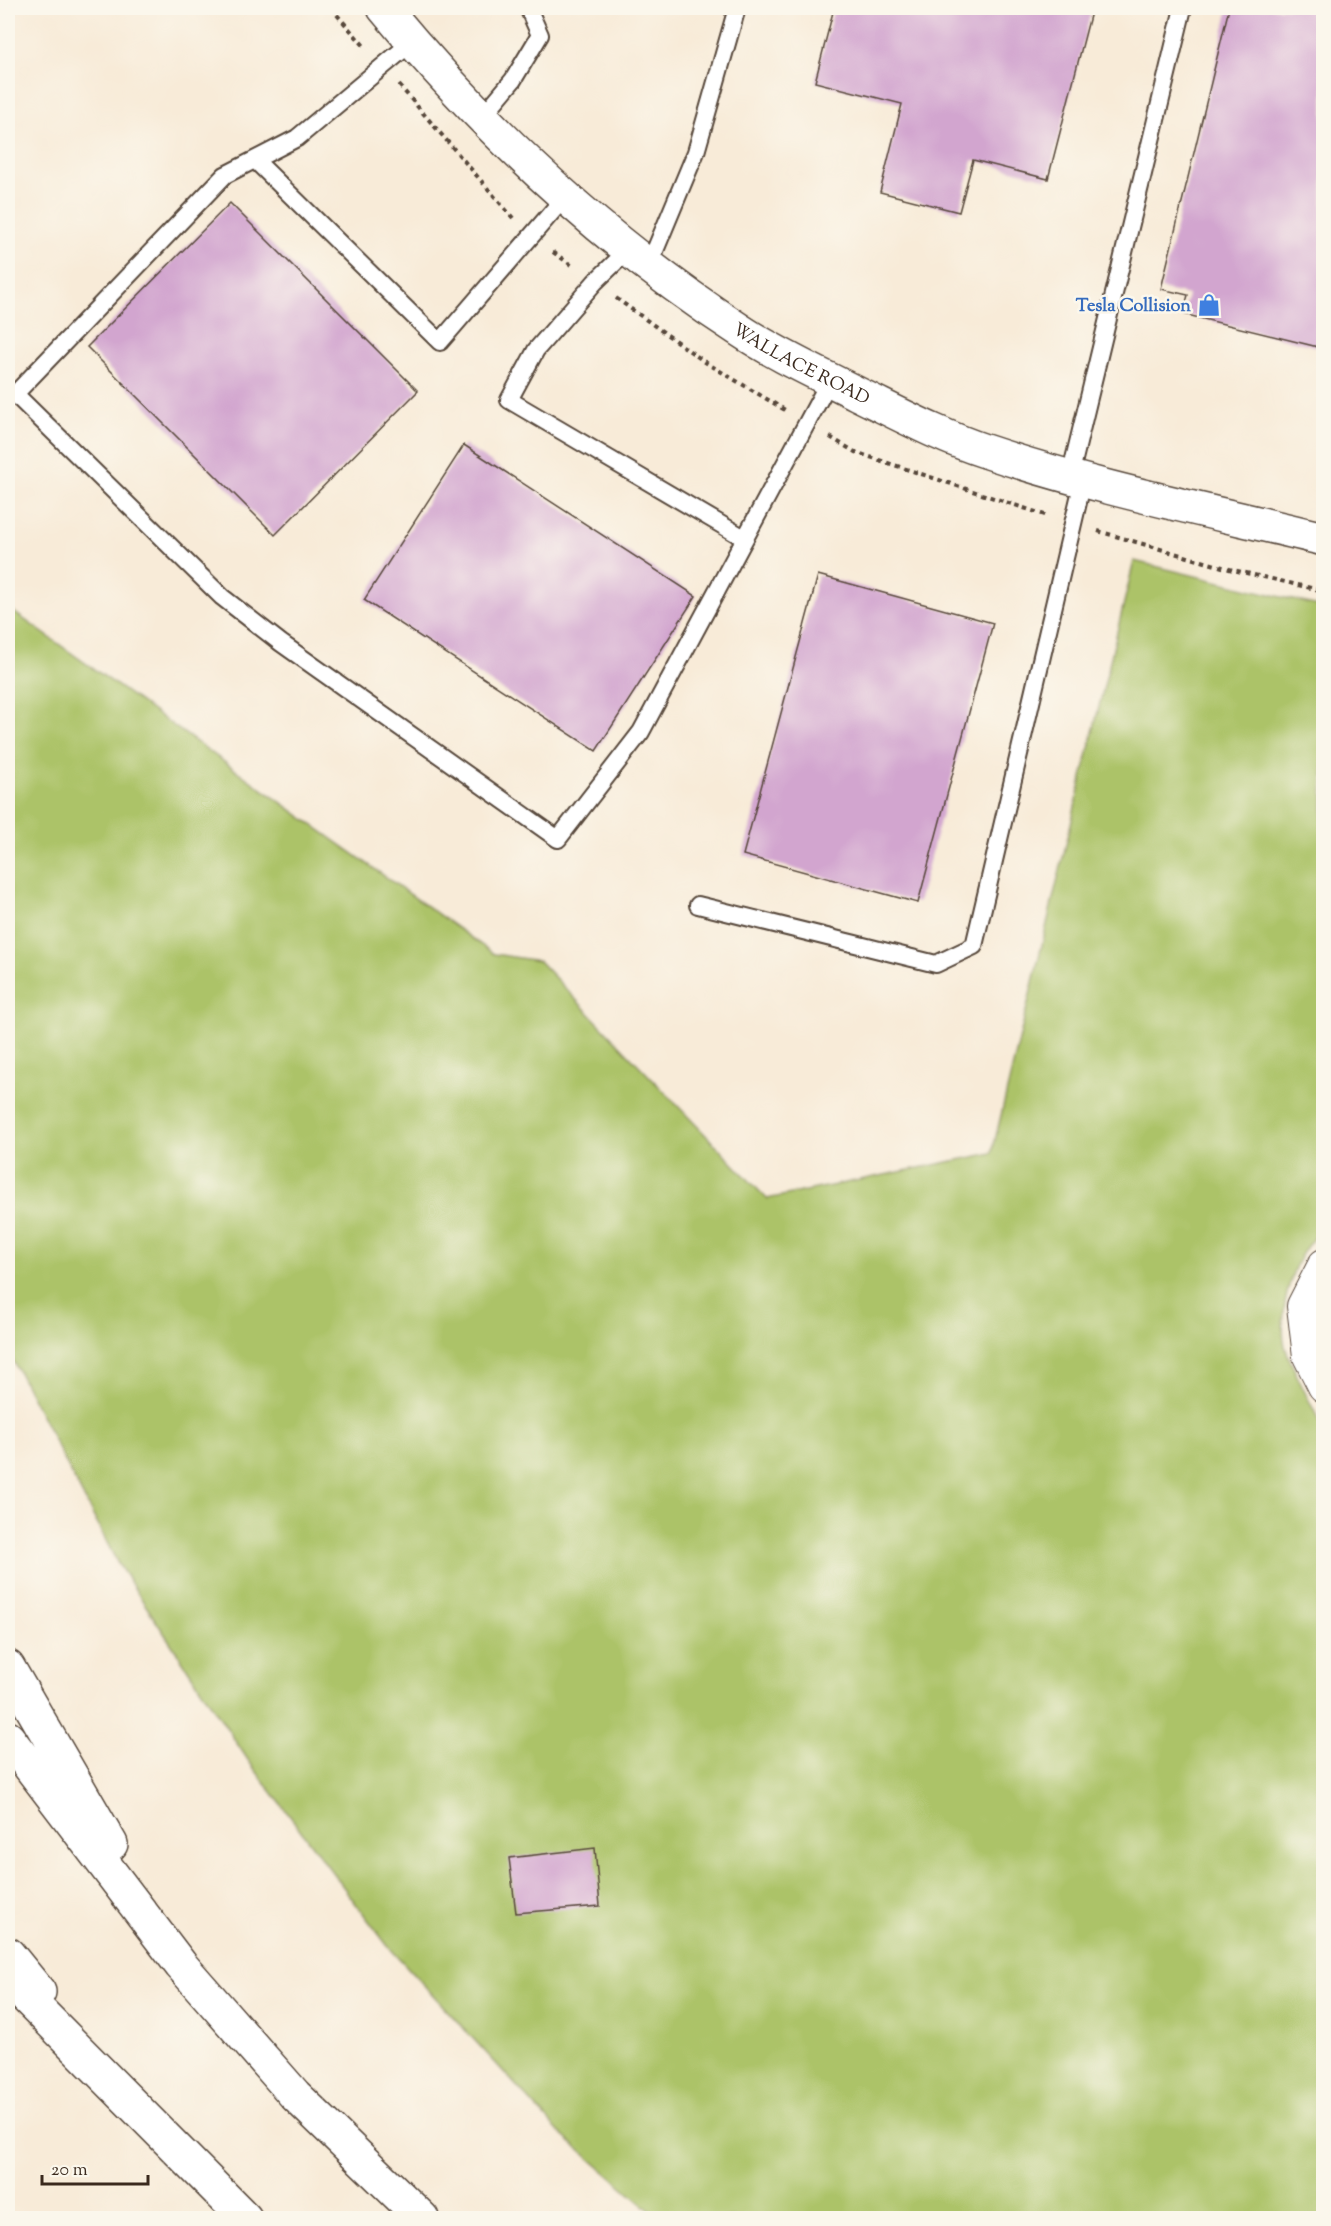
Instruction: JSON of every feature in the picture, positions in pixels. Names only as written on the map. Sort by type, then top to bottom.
[{"type":"main road","name":"WALLACE ROAD","points":[[384,8],[412,42],[482,117],[564,198],[639,258],[742,332],[830,380],[983,451],[1077,479],[1323,539]]},
{"type":"main road","points":[[8,1667],[181,1965]]},
{"type":"main road","points":[[8,1738],[181,1965],[295,2095],[422,2218]]},
{"type":"main road","points":[[8,1954],[120,2094]]},
{"type":"main road","points":[[8,1979],[245,2218]]},
{"type":"street","points":[[1323,1265],[1303,1306],[1309,1356],[1323,1386]]},
{"type":"lane","points":[[482,117],[513,80],[540,35],[528,8]]},
{"type":"lane","points":[[737,8],[696,152],[639,258],[595,282],[536,350],[508,400],[744,538]]},
{"type":"lane","points":[[698,905],[936,964],[974,946],[1183,8]]},
{"type":"lane","points":[[412,42],[297,138],[225,175],[15,394],[222,597],[272,636],[558,839],[641,732],[830,380]]},
{"type":"lane","points":[[255,160],[440,342],[564,198]]},
{"type":"green space","points":[[1134,561],[1323,607],[1323,1230],[1303,1252],[1296,1266],[1286,1296],[1283,1328],[1284,1342],[1290,1361],[1324,1431],[1323,2218],[653,2218],[654,2214],[559,2132],[387,1945],[250,1763],[117,1562],[8,1351],[8,608],[494,954],[539,961],[767,1199],[992,1153]]},
{"type":"building","points":[[834,8],[1092,8],[1048,179],[973,160],[959,212],[880,192],[902,104],[815,82]]},
{"type":"building","points":[[1229,8],[1324,8],[1322,348],[1183,314],[1188,295],[1161,289]]},
{"type":"building","points":[[230,203],[418,391],[275,535],[87,347]]},
{"type":"building","points":[[464,445],[696,596],[596,751],[364,600]]},
{"type":"building","points":[[818,575],[993,623],[918,903],[743,855]]},
{"type":"building","points":[[595,1848],[600,1906],[516,1913],[509,1858]]},
{"type":"place","name":"Tesla Collision","points":[[1209,305]]}]
